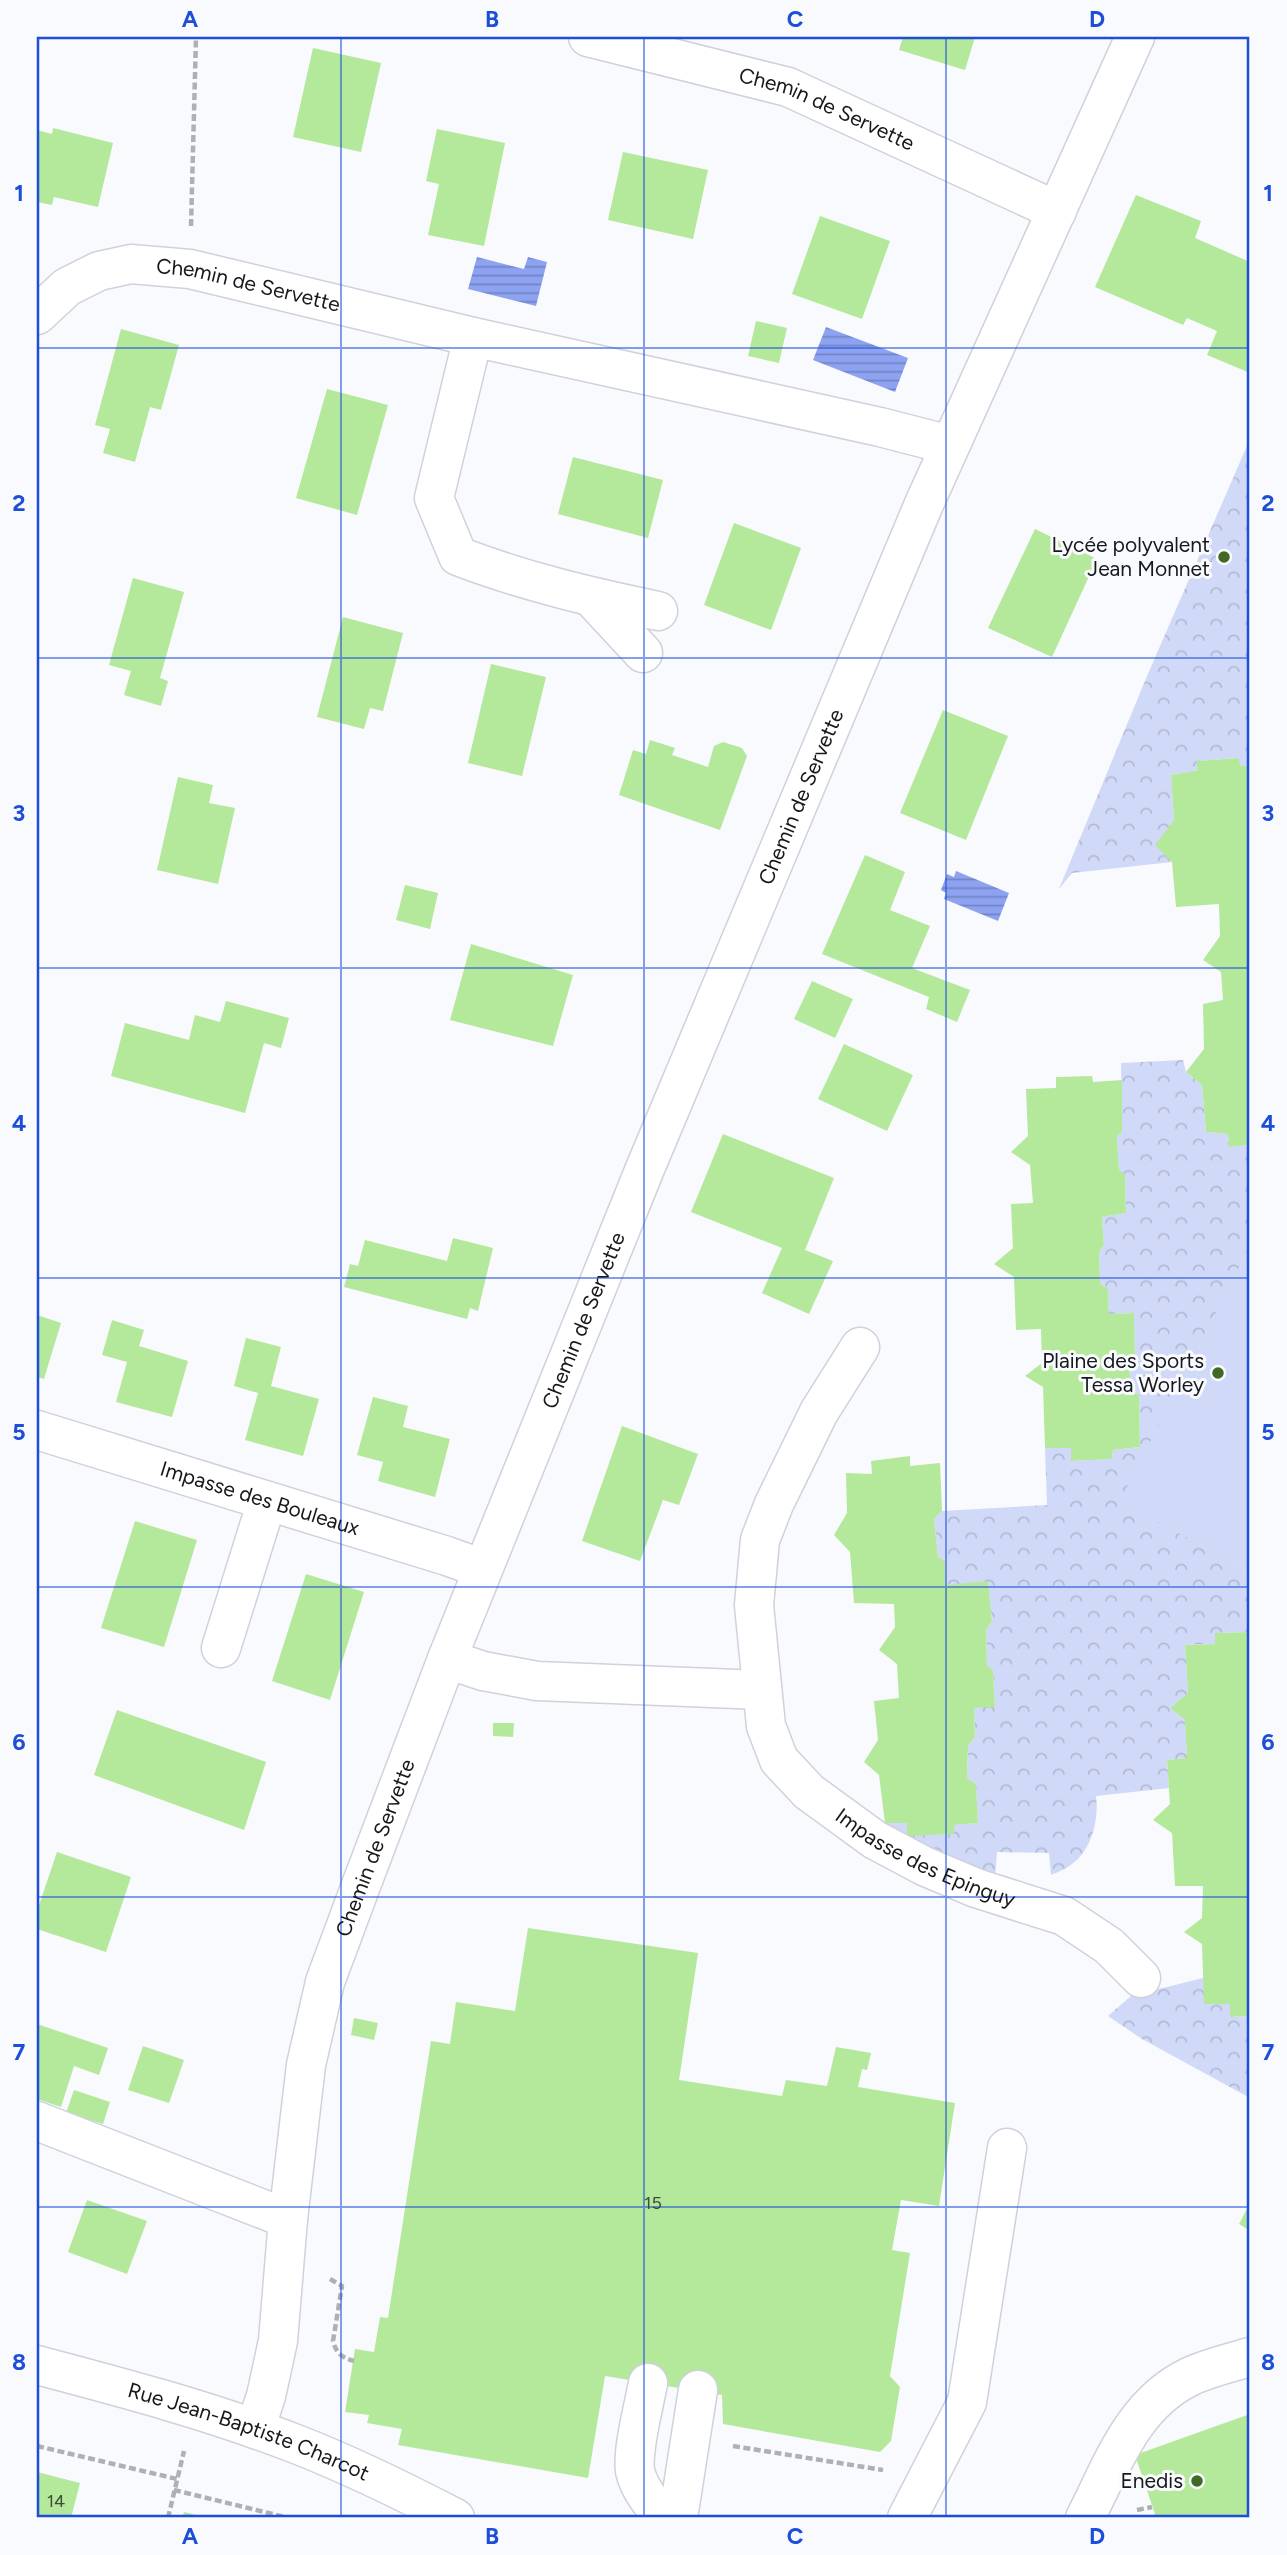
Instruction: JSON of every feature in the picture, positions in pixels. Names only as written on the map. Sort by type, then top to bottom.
[{"type":"street","name":"Chemin de Servette","points":[[588,37],[788,87],[1057,211]]},
{"type":"street","name":"Chemin de Servette","points":[[255,2429],[266,2396],[278,2341],[288,2219],[306,2065],[325,1982],[447,1659],[644,1171],[950,445],[1135,37]]},
{"type":"street","name":"Chemin de Servette","points":[[37,315],[67,288],[99,271],[131,264],[190,269],[473,337],[950,445]]},
{"type":"street","points":[[473,337],[434,498],[458,556],[506,574],[592,598],[658,611]]},
{"type":"street","points":[[592,598],[643,653]]},
{"type":"street","name":"Impasse des Epinguy","points":[[860,1348],[819,1412],[774,1504],[760,1540],[754,1605],[766,1726],[779,1760],[808,1792],[875,1840],[976,1888],[1064,1916],[1109,1946],[1141,1978]]},
{"type":"street","name":"Impasse des Bouleaux","points":[[37,1430],[483,1569]]},
{"type":"street","points":[[221,1648],[267,1501]]},
{"type":"street","points":[[447,1659],[483,1671],[537,1681],[762,1690]]},
{"type":"street","points":[[37,2121],[288,2219]]},
{"type":"street","points":[[907,2518],[967,2402],[1007,2148]]},
{"type":"street","points":[[1085,2518],[1133,2425],[1147,2407],[1189,2377],[1250,2357]]},
{"type":"street","name":"Rue Jean-Baptiste Charcot","points":[[37,2365],[195,2408],[255,2429],[352,2468],[454,2518]]},
{"type":"street","points":[[648,2383],[637,2439],[635,2471],[647,2499],[664,2518]]},
{"type":"street","points":[[678,2518],[698,2390]]},
{"type":"path","points":[[190,269],[195,37]]},
{"type":"path","points":[[330,2279],[342,2286],[333,2342],[335,2349],[346,2359],[354,2361]]},
{"type":"path","points":[[168,2518],[195,2408]]},
{"type":"path","points":[[690,2438],[928,2478]]},
{"type":"path","points":[[37,2446],[177,2479]]},
{"type":"path","points":[[174,2490],[289,2518]]},
{"type":"green space","points":[[1250,439],[1250,766],[1241,766],[1237,758],[1197,761],[1198,770],[1171,775],[1174,820],[1156,845],[1172,862],[1072,873],[1059,889],[1147,676]]},
{"type":"green space","points":[[1183,1060],[1186,1072],[1202,1085],[1206,1132],[1228,1134],[1229,1147],[1250,1145],[1250,1246],[1121,1501],[1250,1572],[1250,1632],[1216,1633],[1215,1644],[1185,1645],[1188,1693],[1170,1708],[1185,1720],[1187,1758],[1167,1760],[1169,1788],[1096,1796],[1093,1833],[1085,1851],[1072,1864],[1051,1875],[1049,1853],[997,1852],[995,1878],[924,1847],[885,1823],[907,1823],[907,1835],[954,1834],[954,1825],[978,1823],[976,1784],[967,1778],[968,1746],[975,1737],[974,1708],[995,1706],[993,1670],[987,1665],[986,1630],[992,1621],[988,1582],[945,1585],[945,1560],[938,1557],[934,1519],[942,1511],[1047,1505],[1045,1448],[1071,1448],[1072,1461],[1112,1459],[1113,1450],[1140,1447],[1139,1394],[1131,1392],[1129,1362],[1135,1356],[1134,1313],[1109,1314],[1108,1289],[1100,1283],[1099,1252],[1104,1245],[1102,1217],[1126,1213],[1125,1175],[1119,1170],[1117,1136],[1122,1132],[1121,1063]]},
{"type":"green space","name":"Plaine des Sports Tessa Worley","points":[[1250,1246],[1250,1572],[1120,1501]]},
{"type":"green space","points":[[1203,1978],[1230,2004],[1230,2017],[1250,2016],[1250,2098],[1142,2039],[1108,2016],[1131,1996]]},
{"type":"water","points":[[477,257],[524,269],[528,257],[547,262],[536,306],[468,289]]},
{"type":"water","points":[[826,327],[908,358],[895,392],[813,360]]},
{"type":"water","points":[[956,871],[1009,893],[998,921],[944,899],[946,893],[941,890],[947,874],[954,877]]},
{"type":"building","points":[[903,37],[975,37],[965,70],[899,50]]},
{"type":"building","points":[[313,48],[381,63],[361,152],[293,137]]},
{"type":"building","points":[[53,128],[113,143],[98,207],[54,197],[52,205],[37,202],[37,130],[52,134]]},
{"type":"building","points":[[437,129],[505,143],[484,246],[428,235],[439,184],[426,181]]},
{"type":"building","points":[[623,152],[708,170],[693,239],[608,220]]},
{"type":"building","points":[[1136,195],[1201,221],[1195,238],[1250,262],[1250,373],[1207,355],[1217,331],[1187,318],[1183,325],[1095,287]]},
{"type":"building","points":[[820,216],[890,241],[862,319],[792,294]]},
{"type":"building","points":[[756,321],[787,328],[779,363],[748,356]]},
{"type":"building","points":[[121,329],[179,345],[161,410],[150,407],[135,462],[103,453],[110,429],[95,425]]},
{"type":"building","points":[[327,389],[388,405],[357,515],[296,498]]},
{"type":"building","points":[[573,457],[663,480],[648,538],[558,514]]},
{"type":"building","points":[[734,523],[801,548],[771,630],[704,605]]},
{"type":"building","points":[[1035,529],[1097,559],[1052,657],[988,628]]},
{"type":"building","points":[[133,578],[184,592],[160,678],[168,681],[161,706],[124,695],[131,671],[109,665]]},
{"type":"building","points":[[343,617],[403,633],[383,711],[370,708],[364,729],[317,717]]},
{"type":"building","points":[[491,664],[546,677],[522,776],[468,763]]},
{"type":"building","points":[[943,710],[1008,736],[966,840],[900,813]]},
{"type":"building","points":[[650,740],[675,748],[672,755],[708,767],[714,746],[723,742],[742,748],[747,756],[720,830],[619,795],[633,750],[646,754]]},
{"type":"building","points":[[1238,758],[1241,766],[1250,766],[1250,1145],[1229,1147],[1228,1134],[1206,1132],[1202,1085],[1186,1072],[1204,1049],[1203,1004],[1223,1000],[1221,972],[1203,960],[1220,936],[1219,904],[1176,907],[1172,862],[1155,845],[1174,820],[1171,775],[1198,770],[1196,761]]},
{"type":"building","points":[[178,777],[213,785],[209,803],[235,808],[218,884],[157,870]]},
{"type":"building","points":[[865,855],[905,872],[890,910],[930,926],[912,968],[970,990],[957,1022],[926,1009],[929,997],[822,954]]},
{"type":"building","points":[[405,885],[438,893],[430,929],[396,920]]},
{"type":"building","points":[[471,944],[573,975],[553,1046],[450,1020]]},
{"type":"building","points":[[812,981],[853,999],[835,1038],[794,1019]]},
{"type":"building","points":[[226,1001],[289,1018],[281,1048],[264,1043],[245,1113],[111,1076],[125,1023],[189,1040],[195,1015],[220,1022]]},
{"type":"building","points":[[844,1044],[913,1075],[887,1131],[818,1099]]},
{"type":"building","points":[[1092,1076],[1093,1082],[1122,1080],[1122,1132],[1117,1136],[1119,1170],[1125,1174],[1126,1213],[1102,1217],[1104,1245],[1099,1252],[1100,1283],[1108,1289],[1109,1314],[1134,1313],[1135,1356],[1129,1362],[1131,1392],[1139,1394],[1140,1447],[1113,1450],[1112,1459],[1071,1461],[1071,1448],[1045,1448],[1043,1387],[1025,1376],[1042,1363],[1041,1329],[1016,1330],[1014,1277],[994,1264],[1013,1248],[1011,1204],[1033,1203],[1030,1165],[1011,1152],[1028,1136],[1026,1089],[1056,1088],[1056,1077]]},
{"type":"building","points":[[723,1134],[834,1178],[805,1250],[833,1261],[809,1314],[762,1293],[782,1248],[691,1212]]},
{"type":"building","points":[[453,1238],[493,1248],[478,1311],[470,1308],[467,1319],[344,1287],[350,1264],[358,1266],[365,1240],[447,1261]]},
{"type":"building","points":[[37,1315],[61,1323],[44,1379],[37,1377]]},
{"type":"building","points":[[112,1320],[144,1330],[139,1346],[188,1361],[172,1417],[116,1402],[127,1362],[102,1355]]},
{"type":"building","points":[[246,1338],[281,1347],[271,1386],[319,1399],[303,1456],[245,1440],[258,1393],[234,1386]]},
{"type":"building","points":[[373,1397],[408,1406],[403,1427],[450,1439],[435,1497],[378,1481],[383,1462],[357,1455]]},
{"type":"building","points":[[622,1426],[698,1454],[679,1505],[663,1500],[640,1561],[582,1541]]},
{"type":"building","points":[[910,1456],[910,1466],[940,1463],[942,1511],[934,1519],[938,1557],[945,1560],[945,1585],[988,1581],[992,1621],[986,1630],[987,1665],[993,1670],[995,1707],[974,1708],[975,1737],[968,1746],[967,1778],[976,1784],[978,1823],[954,1825],[954,1834],[907,1836],[907,1823],[885,1823],[879,1775],[864,1762],[878,1740],[874,1701],[899,1698],[897,1664],[879,1650],[895,1627],[894,1604],[854,1603],[850,1552],[834,1535],[847,1513],[846,1473],[872,1474],[871,1461]]},
{"type":"building","points":[[135,1521],[197,1540],[164,1647],[101,1628]]},
{"type":"building","points":[[306,1574],[364,1592],[330,1700],[272,1681]]},
{"type":"building","points":[[1250,1632],[1250,2016],[1230,2017],[1230,2004],[1204,2004],[1202,1944],[1184,1932],[1202,1918],[1203,1886],[1175,1886],[1172,1833],[1153,1820],[1170,1804],[1167,1760],[1187,1758],[1185,1720],[1170,1708],[1188,1693],[1185,1645],[1215,1644],[1215,1633]]},
{"type":"building","points":[[117,1710],[266,1762],[244,1830],[94,1775]]},
{"type":"building","points":[[493,1723],[514,1723],[513,1737],[493,1736]]},
{"type":"building","points":[[57,1852],[131,1877],[106,1952],[37,1929],[37,1911]]},
{"type":"building","points":[[528,1928],[698,1953],[679,2080],[782,2096],[786,2080],[827,2086],[836,2047],[871,2053],[867,2070],[862,2069],[858,2087],[955,2103],[939,2206],[901,2200],[892,2250],[910,2253],[890,2376],[900,2387],[891,2441],[880,2452],[723,2424],[722,2395],[605,2376],[588,2478],[398,2445],[402,2429],[367,2423],[369,2415],[345,2412],[355,2349],[374,2352],[380,2317],[388,2318],[431,2041],[450,2044],[456,2002],[515,2011]]},
{"type":"building","points":[[354,2018],[378,2023],[374,2040],[351,2035]]},
{"type":"building","points":[[37,2024],[108,2048],[99,2075],[74,2066],[61,2107],[37,2099]]},
{"type":"building","points":[[143,2046],[184,2060],[169,2103],[128,2090]]},
{"type":"building","points":[[74,2090],[110,2102],[103,2124],[66,2113]]},
{"type":"building","points":[[87,2200],[147,2221],[127,2274],[68,2252]]},
{"type":"building","points":[[1250,2203],[1250,2231],[1239,2224]]},
{"type":"building","name":"Enedis","points":[[1250,2414],[1250,2518],[1144,2518],[1155,2514],[1135,2455]]},
{"type":"building","points":[[37,2472],[80,2483],[71,2518],[37,2518]]},
{"type":"building","points":[[184,2512],[204,2517],[204,2518],[182,2518]]},
{"type":"place","name":"Lycée polyvalent Jean Monnet","points":[[1224,557]]},
{"type":"place","name":"Plaine des Sports Tessa Worley","points":[[1218,1373]]},
{"type":"place","name":"Enedis","points":[[1197,2481]]}]
